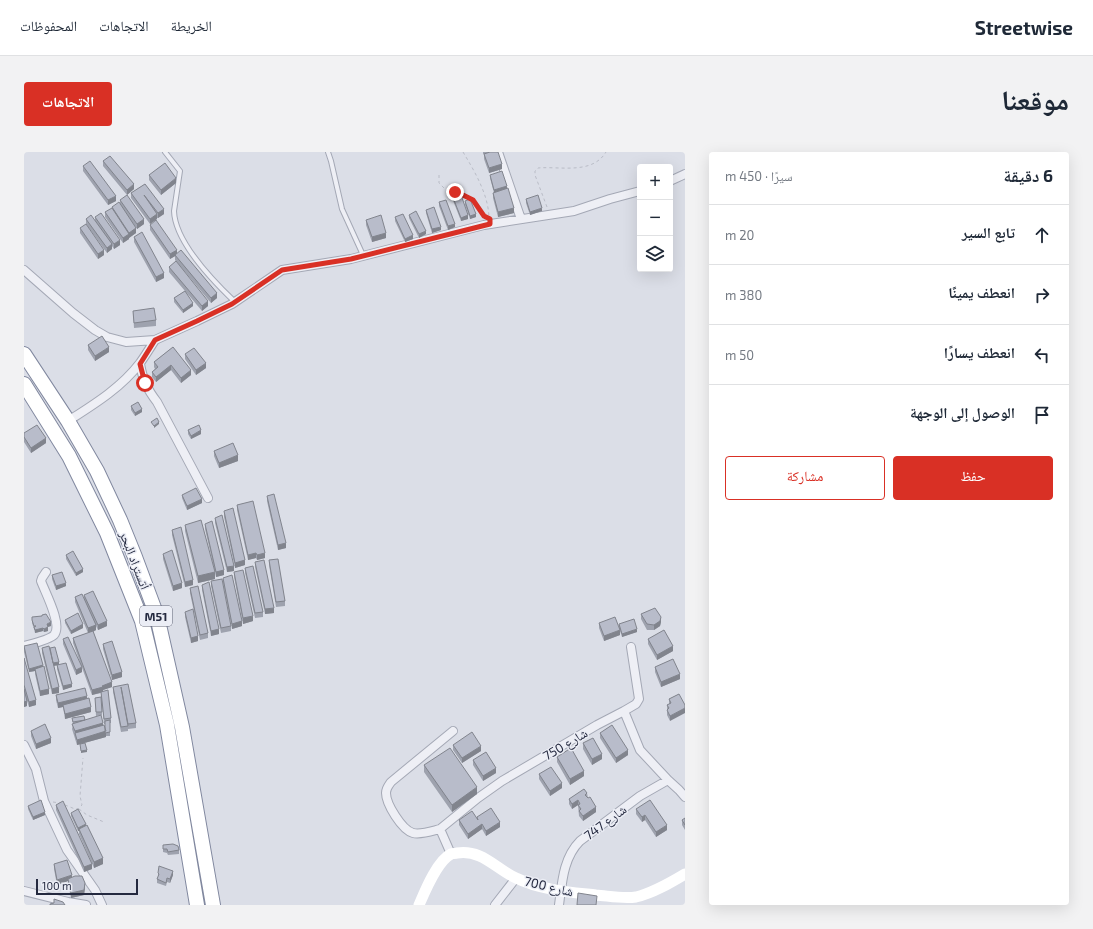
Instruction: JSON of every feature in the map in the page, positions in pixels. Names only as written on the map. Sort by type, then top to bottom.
[{"type":"highway","name":"أتستراد البحر","points":[[24,354],[68,421],[96,471],[120,520],[156,616],[182,727],[213,905]]},
{"type":"highway","name":"أتستراد البحر","points":[[24,384],[73,463],[107,533],[142,621],[167,725],[197,905]]},
{"type":"main road","name":"شارع 700","points":[[451,854],[465,852],[486,858],[516,878],[536,885],[613,897],[636,897],[656,890],[685,874]]},
{"type":"main road","points":[[419,905],[432,876],[451,854]]},
{"type":"street","points":[[498,152],[521,219]]},
{"type":"street","points":[[673,180],[685,174]]},
{"type":"street","points":[[24,270],[63,306],[101,334],[126,342],[155,340],[235,302],[282,270],[333,262],[484,225],[574,211],[637,192]]},
{"type":"street","points":[[68,421],[110,393],[140,364],[155,340]]},
{"type":"street","points":[[140,364],[147,388],[157,402],[208,498]]},
{"type":"street","points":[[24,646],[49,638],[54,635],[55,632],[55,617],[41,580],[46,572]]},
{"type":"street","name":"شارع 750","points":[[440,829],[478,798],[502,781],[636,704],[639,699],[630,647]]},
{"type":"street","points":[[624,711],[640,750],[685,797]]},
{"type":"street","points":[[451,854],[440,829],[415,833],[405,828],[390,805],[387,799],[386,791],[391,782],[453,731]]},
{"type":"street","points":[[24,745],[36,769],[44,801],[67,850],[95,890],[102,905]]},
{"type":"street","name":"شارع 747","points":[[559,905],[568,858],[576,845],[640,796],[668,780]]},
{"type":"street","points":[[495,905],[516,878]]},
{"type":"street","points":[[24,891],[86,905]]},
{"type":"lane","points":[[328,152],[342,209],[363,255]]},
{"type":"lane","points":[[168,153],[180,170],[174,211],[174,218],[178,232],[200,264],[235,302]]},
{"type":"path","points":[[439,175],[439,183],[446,190],[459,193],[473,200],[484,216],[490,219],[489,208],[476,173],[463,152]]},
{"type":"path","points":[[551,214],[535,175],[535,171],[538,168],[569,168],[586,166],[596,162],[606,152]]},
{"type":"path","points":[[78,808],[82,805],[80,796],[83,758]]},
{"type":"path","points":[[44,801],[63,804],[75,809],[78,808],[87,816],[104,822]]},
{"type":"building","points":[[498,152],[502,164],[489,168],[484,154]]},
{"type":"building","points":[[110,156],[134,184],[127,190],[103,161]]},
{"type":"building","points":[[90,161],[116,196],[108,200],[83,166]]},
{"type":"building","points":[[165,163],[176,178],[161,190],[149,175]]},
{"type":"building","points":[[502,171],[507,186],[494,190],[490,175]]},
{"type":"building","points":[[145,184],[164,209],[158,213],[144,195],[157,214],[150,219],[131,193]]},
{"type":"building","points":[[508,188],[514,208],[498,212],[493,193]]},
{"type":"building","points":[[460,192],[468,215],[461,218],[452,195]]},
{"type":"building","points":[[127,195],[144,219],[137,224],[120,200]]},
{"type":"building","points":[[538,195],[542,208],[530,212],[526,199]]},
{"type":"building","points":[[470,199],[476,214],[470,216],[465,201]]},
{"type":"building","points":[[446,200],[455,224],[448,226],[439,202]]},
{"type":"building","points":[[119,202],[136,228],[129,233],[112,207]]},
{"type":"building","points":[[434,207],[441,227],[432,229],[426,210]]},
{"type":"building","points":[[112,208],[129,234],[123,238],[105,212]]},
{"type":"building","points":[[416,211],[426,231],[419,234],[409,215]]},
{"type":"building","points":[[101,213],[120,240],[114,244],[95,217]]},
{"type":"building","points":[[403,214],[413,235],[405,239],[395,217]]},
{"type":"building","points":[[91,215],[112,244],[107,248],[86,219]]},
{"type":"building","points":[[381,215],[386,233],[372,237],[366,220]]},
{"type":"building","points":[[156,220],[177,250],[170,254],[150,225]]},
{"type":"building","points":[[86,224],[104,250],[98,254],[80,228]]},
{"type":"building","points":[[142,232],[164,273],[156,277],[134,237]]},
{"type":"building","points":[[181,250],[217,293],[211,298],[175,255]]},
{"type":"building","points":[[176,261],[208,301],[202,306],[169,267]]},
{"type":"building","points":[[185,291],[193,303],[183,310],[174,298]]},
{"type":"building","points":[[154,308],[156,320],[134,323],[133,311]]},
{"type":"building","points":[[102,336],[109,347],[95,356],[88,345]]},
{"type":"building","points":[[173,347],[191,370],[181,378],[171,365],[156,377],[152,372],[158,367],[154,362]]},
{"type":"building","points":[[194,348],[206,363],[196,370],[185,354]]},
{"type":"building","points":[[138,402],[142,409],[135,413],[131,406]]},
{"type":"building","points":[[157,418],[159,422],[154,426],[151,422]]},
{"type":"building","points":[[37,425],[46,438],[31,448],[24,437],[24,433]]},
{"type":"building","points":[[199,425],[201,430],[191,436],[188,430]]},
{"type":"building","points":[[233,443],[238,455],[219,463],[214,451]]},
{"type":"building","points":[[196,488],[202,499],[187,506],[182,495]]},
{"type":"building","points":[[274,494],[286,543],[278,545],[267,496]]},
{"type":"building","points":[[253,501],[265,553],[248,555],[237,505]]},
{"type":"building","points":[[233,508],[245,560],[235,563],[224,511]]},
{"type":"building","points":[[222,515],[234,566],[227,567],[215,518]]},
{"type":"building","points":[[201,520],[215,572],[198,576],[185,525]]},
{"type":"building","points":[[212,521],[224,570],[216,572],[205,524]]},
{"type":"building","points":[[181,527],[193,580],[185,582],[172,530]]},
{"type":"building","points":[[172,550],[182,583],[173,586],[163,554]]},
{"type":"building","points":[[73,551],[83,569],[76,573],[66,555]]},
{"type":"building","points":[[278,559],[285,601],[276,602],[269,560]]},
{"type":"building","points":[[264,560],[274,608],[265,609],[255,562]]},
{"type":"building","points":[[253,566],[263,612],[255,613],[245,568]]},
{"type":"building","points":[[243,570],[253,616],[243,618],[234,572]]},
{"type":"building","points":[[62,572],[66,583],[56,586],[52,575]]},
{"type":"building","points":[[232,575],[242,621],[232,624],[223,578]]},
{"type":"building","points":[[222,579],[231,626],[221,628],[211,581]]},
{"type":"building","points":[[209,582],[219,629],[211,631],[202,585]]},
{"type":"building","points":[[198,586],[208,633],[200,635],[190,588]]},
{"type":"building","points":[[93,591],[107,621],[98,625],[84,595]]},
{"type":"building","points":[[82,594],[96,625],[88,628],[75,597]]},
{"type":"building","points":[[655,608],[661,617],[660,621],[654,625],[647,624],[641,614]]},
{"type":"building","points":[[193,609],[198,636],[191,638],[185,612]]},
{"type":"building","points":[[78,613],[83,624],[71,631],[65,620]]},
{"type":"building","points":[[46,614],[51,622],[47,624],[48,627],[35,630],[34,627],[36,626],[34,626],[32,617]]},
{"type":"building","points":[[615,617],[620,630],[604,636],[599,623]]},
{"type":"building","points":[[634,619],[637,629],[622,634],[619,624]]},
{"type":"building","points":[[664,630],[673,646],[657,655],[648,639]]},
{"type":"building","points":[[93,631],[112,682],[102,686],[103,687],[92,690],[73,638]]},
{"type":"building","points":[[68,637],[82,667],[76,670],[63,639]]},
{"type":"building","points":[[112,641],[122,672],[112,675],[103,644]]},
{"type":"building","points":[[37,643],[43,665],[29,669],[24,646]]},
{"type":"building","points":[[49,646],[59,687],[52,689],[42,648]]},
{"type":"building","points":[[55,647],[59,662],[53,663],[50,648]]},
{"type":"building","points":[[24,658],[36,700],[29,702],[24,685]]},
{"type":"building","points":[[673,659],[680,674],[661,682],[655,667]]},
{"type":"building","points":[[66,663],[72,684],[63,686],[57,665]]},
{"type":"building","points":[[44,666],[49,689],[40,691],[35,669]]},
{"type":"building","points":[[128,684],[136,723],[128,724],[121,687],[128,726],[121,727],[113,687]]},
{"type":"building","points":[[85,688],[87,696],[58,703],[56,695]]},
{"type":"building","points":[[24,689],[27,701],[24,702]]},
{"type":"building","points":[[108,690],[111,718],[104,719],[101,692]]},
{"type":"building","points":[[679,694],[685,708],[670,716],[667,710],[669,708],[667,705],[671,703],[669,699]]},
{"type":"building","points":[[101,697],[102,712],[96,712],[95,698]]},
{"type":"building","points":[[89,698],[91,707],[65,714],[63,705]]},
{"type":"building","points":[[101,715],[103,723],[75,731],[72,724]]},
{"type":"building","points":[[84,716],[85,720],[73,722],[72,718]]},
{"type":"building","points":[[110,720],[110,732],[105,733],[105,721]]},
{"type":"building","points":[[45,724],[51,738],[36,744],[31,731]]},
{"type":"building","points":[[104,725],[106,731],[77,740],[75,733]]},
{"type":"building","points":[[612,725],[628,750],[616,758],[600,733]]},
{"type":"building","points":[[472,732],[481,746],[462,758],[453,745]]},
{"type":"building","points":[[593,738],[602,754],[592,759],[583,743]]},
{"type":"building","points":[[85,743],[87,750],[81,751],[80,744]]},
{"type":"building","points":[[450,748],[477,787],[452,805],[424,765]]},
{"type":"building","points":[[571,748],[584,771],[570,779],[557,757]]},
{"type":"building","points":[[486,752],[496,768],[483,776],[473,760]]},
{"type":"building","points":[[551,767],[562,783],[550,791],[539,774]]},
{"type":"building","points":[[584,789],[587,793],[585,795],[588,798],[590,797],[596,807],[583,816],[579,811],[581,809],[578,805],[580,804],[578,800],[572,804],[569,799]]},
{"type":"building","points":[[41,800],[45,812],[33,817],[28,806]]},
{"type":"building","points":[[650,800],[667,825],[656,832],[645,815],[642,817],[636,809]]},
{"type":"building","points":[[63,801],[92,864],[84,867],[56,805]]},
{"type":"building","points":[[491,808],[500,822],[486,831],[482,824],[468,834],[459,820],[472,811],[478,820],[477,817]]},
{"type":"building","points":[[78,809],[86,824],[78,828],[71,813]]},
{"type":"building","points":[[685,818],[685,825],[682,820]]},
{"type":"building","points":[[87,825],[103,858],[94,862],[79,829]]},
{"type":"building","points":[[173,844],[178,846],[179,850],[168,852],[167,849],[163,849],[163,845]]},
{"type":"building","points":[[67,860],[72,875],[57,880],[54,864]]},
{"type":"building","points":[[159,866],[173,871],[170,879],[167,878],[166,883],[157,879],[159,874]]},
{"type":"building","points":[[75,876],[82,876],[85,883],[84,890],[71,893],[68,879]]},
{"type":"building","points":[[578,893],[597,896],[596,905],[577,905]]},
{"type":"building","points":[[54,899],[63,902],[65,905],[50,905],[54,903]]},
{"type":"route","points":[[145,383],[140,364],[155,340],[232,304],[282,270],[351,259],[490,224],[490,219],[484,216],[473,200],[455,192]]}]
